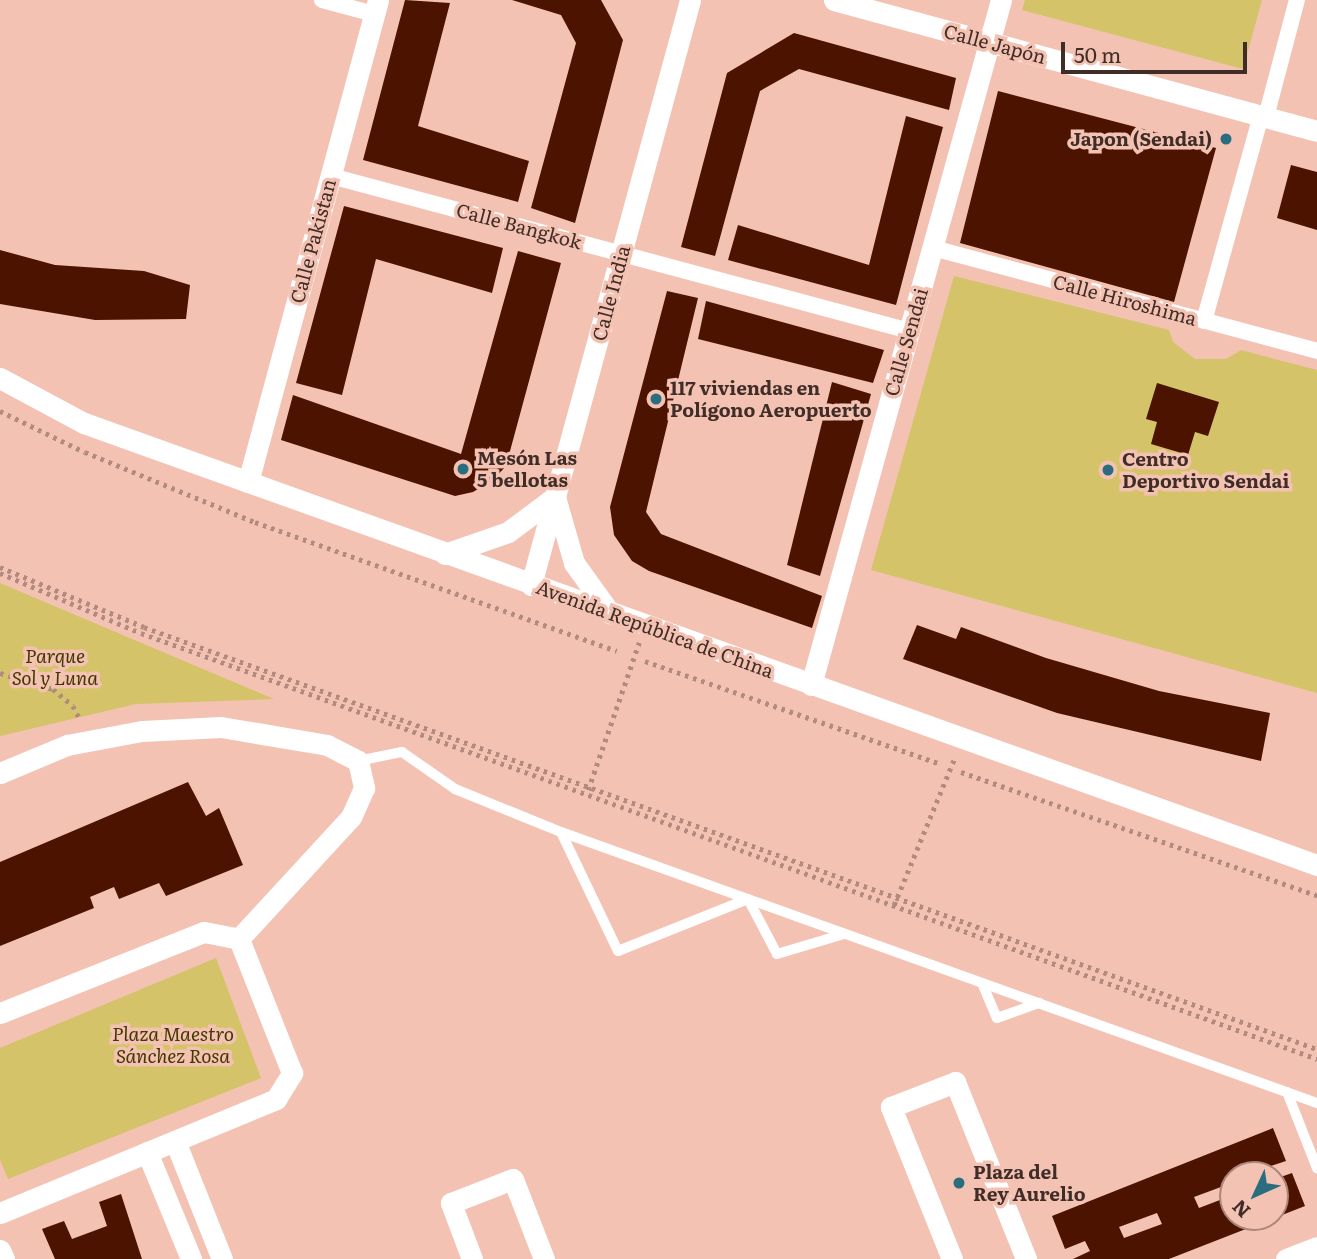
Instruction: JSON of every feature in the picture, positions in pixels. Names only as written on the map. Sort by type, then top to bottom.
[{"type":"street","points":[[322,0],[376,7]]},
{"type":"street","name":"Calle India","points":[[531,585],[690,0]]},
{"type":"street","name":"Calle Japón","points":[[834,0],[1317,131]]},
{"type":"street","name":"Calle Sendai","points":[[811,685],[1001,0]]},
{"type":"street","points":[[1204,321],[1297,0]]},
{"type":"street","name":"Calle Pakistan","points":[[248,482],[376,7]]},
{"type":"street","name":"Calle Bangkok","points":[[331,176],[909,331]]},
{"type":"street","name":"Calle Hiroshima","points":[[933,248],[1317,351]]},
{"type":"street","name":"Avenida República de China","points":[[0,378],[84,423],[962,740],[1317,865]]},
{"type":"street","points":[[445,554],[508,532],[555,498],[574,563],[610,613]]},
{"type":"street","points":[[0,773],[67,745],[142,732],[221,727],[327,745],[358,761],[365,788],[351,817],[239,939]]},
{"type":"street","points":[[0,1013],[204,932],[239,939]]},
{"type":"street","points":[[0,1213],[276,1099],[292,1073],[239,939]]},
{"type":"street","points":[[952,1259],[891,1107],[955,1082],[1026,1259]]},
{"type":"street","points":[[175,1141],[222,1259]]},
{"type":"street","points":[[147,1152],[191,1259]]},
{"type":"street","points":[[472,1259],[451,1203],[513,1179],[544,1259]]},
{"type":"street","points":[[1286,1259],[1317,1247]]},
{"type":"street","points":[[0,1250],[4,1259]]},
{"type":"lane","points":[[358,761],[402,752],[455,789],[561,832],[1317,1103]]},
{"type":"lane","points":[[561,832],[618,951],[748,899]]},
{"type":"lane","points":[[748,899],[777,954],[844,934]]},
{"type":"lane","points":[[982,983],[997,1018],[1039,1003]]},
{"type":"lane","points":[[1287,1092],[1317,1168]]},
{"type":"path","points":[[0,411],[85,452],[255,522],[617,651]]},
{"type":"path","points":[[0,567],[144,628],[1317,1059]]},
{"type":"path","points":[[0,573],[141,633],[897,897],[1317,1049]]},
{"type":"path","points":[[588,791],[645,626]]},
{"type":"path","points":[[645,661],[937,763]]},
{"type":"path","points":[[0,673],[53,689],[73,706],[91,741]]},
{"type":"path","points":[[894,905],[962,740]]},
{"type":"path","points":[[961,772],[1317,895]]},
{"type":"green space","points":[[1025,0],[1262,0],[1243,69],[1022,10]]},
{"type":"green space","name":"Centro Deportivo Sendai","points":[[954,276],[1169,330],[1173,342],[1195,359],[1226,359],[1241,350],[1317,370],[1317,693],[871,570]]},
{"type":"green space","name":"Parque Sol y Luna","points":[[0,583],[274,699],[136,704],[0,736]]},
{"type":"green space","name":"Plaza Maestro Sánchez Rosa","points":[[216,958],[261,1078],[8,1179],[0,1160],[0,1048]]},
{"type":"building","points":[[405,0],[450,3],[418,126],[529,161],[518,202],[363,160]]},
{"type":"building","points":[[512,0],[601,0],[623,40],[575,223],[531,208],[576,43],[561,15]]},
{"type":"building","points":[[794,33],[956,78],[949,110],[799,69],[760,91],[715,256],[681,247],[727,73]]},
{"type":"building","points":[[998,91],[1216,148],[1174,302],[960,243]]},
{"type":"building","points":[[906,116],[943,127],[896,305],[728,260],[738,225],[869,265]]},
{"type":"building","points":[[1291,165],[1317,172],[1317,230],[1277,218]]},
{"type":"building","points":[[344,206],[503,248],[492,293],[376,259],[342,395],[296,383]]},
{"type":"building","points":[[0,250],[55,265],[144,271],[190,285],[186,319],[95,320],[0,304]]},
{"type":"building","points":[[518,251],[561,263],[506,466],[493,480],[473,492],[455,496],[281,440],[293,395],[461,454]]},
{"type":"building","name":"117 viviendas en Polígono Aeropuerto","points":[[667,291],[698,298],[646,512],[661,534],[822,596],[812,628],[649,571],[632,561],[614,535],[610,507]]},
{"type":"building","points":[[706,301],[884,350],[873,383],[698,339]]},
{"type":"building","points":[[832,382],[871,394],[820,576],[787,565]]},
{"type":"building","points":[[1157,383],[1219,402],[1208,436],[1195,432],[1188,455],[1151,444],[1157,422],[1146,419]]},
{"type":"building","points":[[917,625],[956,639],[961,627],[1046,658],[1159,691],[1270,713],[1261,761],[1057,713],[903,659]]},
{"type":"building","points":[[188,782],[206,816],[219,808],[243,865],[166,896],[159,883],[119,899],[114,887],[90,897],[94,908],[0,946],[0,862]]},
{"type":"building","points":[[1273,1128],[1286,1161],[1219,1161],[1219,1188],[1194,1197],[1199,1208],[1219,1200],[1219,1231],[1241,1231],[1169,1259],[1073,1259],[1090,1251],[1085,1241],[1065,1249],[1052,1216]],"holes":[[[1157,1213],[1162,1224],[1124,1238],[1119,1227]]]},
{"type":"building","points":[[1292,1173],[1305,1206],[1289,1212],[1289,1174]]},
{"type":"building","points":[[121,1194],[142,1259],[55,1259],[42,1229],[64,1221],[72,1239],[107,1226],[99,1202]]},
{"type":"place","name":"Japon (Sendai)","points":[[1226,139]]},
{"type":"place","name":"117 viviendas en Polígono Aeropuerto","points":[[656,399]]},
{"type":"place","name":"Mesón Las 5 bellotas","points":[[463,469]]},
{"type":"place","name":"Centro Deportivo Sendai","points":[[1108,470]]},
{"type":"place","name":"Plaza del Rey Aurelio","points":[[959,1183]]}]
